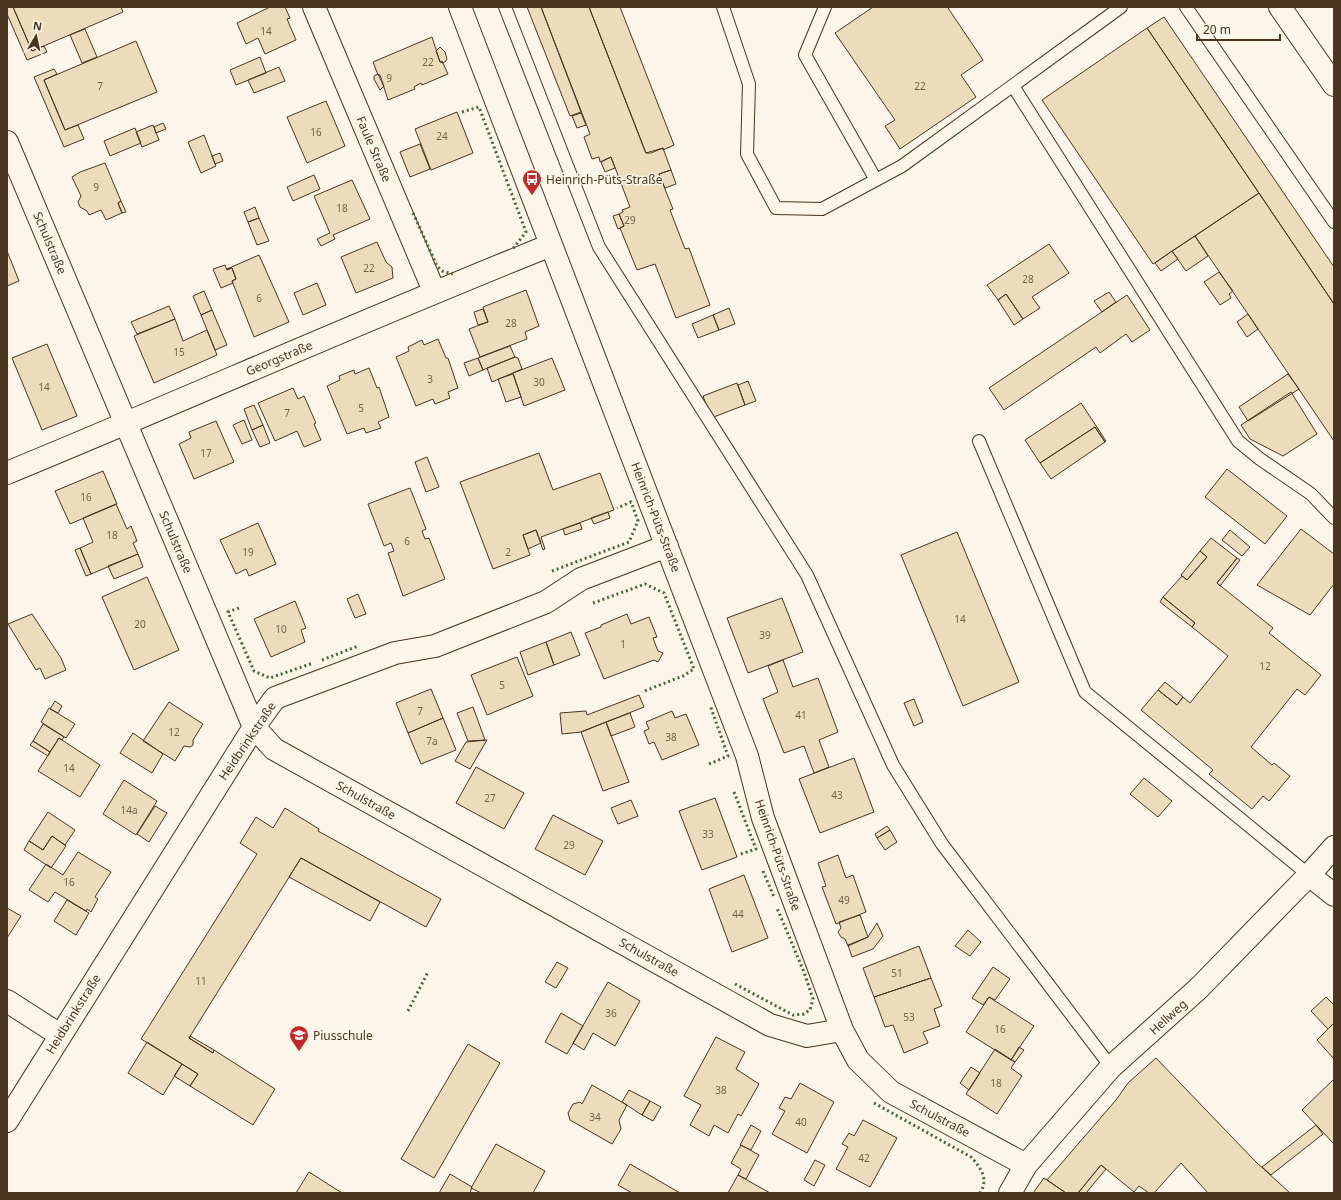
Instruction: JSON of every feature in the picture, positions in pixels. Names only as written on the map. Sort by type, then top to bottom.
[{"type":"street","name":"Faule Straße","points":[[314,7],[434,291]]},
{"type":"street","name":"Heinrich-Püts-Straße","points":[[460,7],[747,756],[763,818],[842,1030]]},
{"type":"street","points":[[1280,7],[1334,85]]},
{"type":"street","name":"Schulstraße","points":[[7,142],[127,423],[254,727],[274,749],[770,1025],[797,1035],[806,1036],[842,1030],[858,1060],[892,1092],[1026,1166]]},
{"type":"street","name":"Georgstraße","points":[[7,473],[434,291],[551,245]]},
{"type":"street","name":"Heidbrinkstraße","points":[[7,1121],[254,727],[275,698],[395,653],[434,646],[546,602],[581,579],[667,546]]},
{"type":"street","name":"Hellweg","points":[[1010,1193],[1026,1166],[1112,1067],[1199,988],[1309,875],[1334,847]]},
{"type":"street","points":[[1309,875],[1334,895]]},
{"type":"street","points":[[7,1001],[60,1035]]},
{"type":"lane","points":[[505,7],[599,247],[807,575],[893,765],[942,844],[1112,1067]]},
{"type":"lane","points":[[723,7],[749,84],[747,154],[776,208],[822,209],[902,166],[1121,7]]},
{"type":"lane","points":[[825,7],[805,55],[876,180]]},
{"type":"lane","points":[[1186,7],[1334,222]]},
{"type":"lane","points":[[1013,86],[1238,440],[1260,459],[1311,494],[1334,518]]},
{"type":"lane","points":[[979,441],[1085,692],[1309,875]]},
{"type":"building","points":[[7,7],[13,7],[32,51],[44,46],[47,52],[27,60],[7,14]]},
{"type":"building","points":[[13,7],[121,7],[123,12],[32,51]]},
{"type":"building","points":[[270,7],[285,7],[290,18],[287,19],[296,40],[265,54],[258,38],[246,44],[237,23]]},
{"type":"building","points":[[527,7],[541,7],[581,112],[570,116]]},
{"type":"building","points":[[541,7],[589,7],[646,153],[651,153],[663,148],[671,170],[659,174],[673,209],[670,210],[685,249],[689,248],[710,305],[676,318],[655,264],[637,270],[620,228],[624,226],[619,214],[623,212],[622,210],[630,207],[611,157],[600,162],[599,157],[592,159],[584,137],[590,134]]},
{"type":"building","points":[[589,7],[620,7],[674,145],[663,150],[663,148],[646,153]]},
{"type":"building","points":[[873,7],[950,7],[948,8],[983,60],[961,75],[976,97],[900,149],[885,126],[895,120],[835,33]]},
{"type":"building","points":[[1164,17],[1334,267],[1334,304],[1147,28]]},
{"type":"building","points":[[1147,28],[1259,193],[1153,264],[1042,100]]},
{"type":"building","points":[[85,29],[97,57],[82,63],[70,35]]},
{"type":"building","points":[[432,37],[440,62],[442,61],[448,74],[422,85],[421,83],[414,87],[415,89],[388,100],[380,75],[378,75],[373,62]]},
{"type":"building","points":[[136,41],[157,92],[65,130],[44,80]]},
{"type":"building","points":[[440,47],[445,52],[447,59],[443,63],[440,62],[436,51]]},
{"type":"building","points":[[260,57],[266,73],[236,85],[230,70]]},
{"type":"building","points":[[279,67],[285,81],[254,93],[248,80]]},
{"type":"building","points":[[54,69],[57,74],[44,80],[65,130],[78,125],[84,139],[64,147],[34,77]]},
{"type":"building","points":[[378,74],[384,86],[380,90],[374,79],[374,76]]},
{"type":"building","points":[[326,101],[345,146],[307,163],[287,117]]},
{"type":"building","points":[[457,112],[473,153],[431,170],[415,129]]},
{"type":"building","points":[[581,113],[586,125],[577,128],[572,116]]},
{"type":"building","points":[[163,123],[166,129],[156,133],[154,127]]},
{"type":"building","points":[[153,125],[159,140],[142,147],[136,132]]},
{"type":"building","points":[[135,128],[141,143],[110,156],[104,141]]},
{"type":"building","points":[[204,135],[216,166],[201,173],[188,142]]},
{"type":"building","points":[[420,144],[430,169],[410,177],[400,152]]},
{"type":"building","points":[[220,153],[223,161],[215,164],[212,156]]},
{"type":"building","points":[[611,157],[615,168],[605,172],[601,162]]},
{"type":"building","points":[[105,163],[121,201],[118,203],[122,213],[106,220],[101,210],[89,215],[87,211],[80,207],[78,202],[81,196],[72,177],[80,172]]},
{"type":"building","points":[[671,170],[676,184],[665,188],[659,174]]},
{"type":"building","points":[[314,175],[320,189],[293,201],[287,187]]},
{"type":"building","points":[[352,180],[370,219],[333,235],[335,239],[321,246],[317,239],[330,233],[314,196]]},
{"type":"building","points":[[1259,193],[1334,304],[1334,441],[1195,236]]},
{"type":"building","points":[[121,201],[126,212],[122,213],[118,203]]},
{"type":"building","points":[[255,207],[259,218],[248,222],[244,212]]},
{"type":"building","points":[[619,214],[624,226],[618,229],[613,216]]},
{"type":"building","points":[[259,218],[269,241],[257,245],[248,222]]},
{"type":"building","points":[[1195,236],[1208,256],[1186,271],[1172,251]]},
{"type":"building","points":[[377,242],[386,262],[392,267],[393,278],[356,293],[341,257]]},
{"type":"building","points":[[1049,244],[1069,273],[1032,297],[1040,308],[1023,319],[1006,294],[998,300],[987,285]]},
{"type":"building","points":[[7,251],[19,281],[7,286]]},
{"type":"building","points":[[1172,251],[1178,259],[1161,271],[1155,263]]},
{"type":"building","points":[[259,255],[289,322],[254,337],[232,281],[236,279],[232,268],[227,269]]},
{"type":"building","points":[[225,265],[227,270],[232,268],[236,279],[232,281],[233,283],[221,288],[213,269]]},
{"type":"building","points":[[1219,272],[1233,291],[1229,294],[1231,298],[1220,305],[1204,282]]},
{"type":"building","points":[[317,283],[326,305],[303,315],[294,293]]},
{"type":"building","points":[[526,290],[539,326],[525,332],[527,339],[480,357],[469,329],[488,322],[483,307]]},
{"type":"building","points":[[204,291],[212,310],[201,315],[193,296]]},
{"type":"building","points":[[1109,292],[1116,302],[1102,312],[1094,301]]},
{"type":"building","points":[[1006,294],[1023,319],[1014,325],[998,300]]},
{"type":"building","points":[[1127,295],[1150,330],[1132,342],[1126,334],[1100,353],[1096,347],[1004,410],[989,388]]},
{"type":"building","points":[[169,306],[175,319],[137,334],[131,322]]},
{"type":"building","points":[[729,308],[735,324],[719,330],[713,315]]},
{"type":"building","points":[[483,309],[488,322],[478,325],[474,312]]},
{"type":"building","points":[[212,310],[227,345],[215,350],[201,315]]},
{"type":"building","points":[[1248,314],[1258,329],[1247,337],[1237,322]]},
{"type":"building","points":[[713,315],[719,330],[698,338],[692,324]]},
{"type":"building","points":[[175,319],[183,341],[207,330],[217,355],[154,383],[134,336]]},
{"type":"building","points":[[438,339],[446,358],[448,358],[458,388],[448,392],[450,398],[435,404],[433,399],[416,406],[396,357],[409,351],[408,347],[422,340],[424,345]]},
{"type":"building","points":[[47,344],[77,416],[42,430],[12,358]]},
{"type":"building","points":[[510,346],[515,357],[483,370],[478,358]]},
{"type":"building","points":[[515,357],[518,358],[522,369],[492,382],[487,368]]},
{"type":"building","points":[[478,358],[483,370],[469,376],[464,363]]},
{"type":"building","points":[[552,358],[565,390],[524,406],[513,373]]},
{"type":"building","points":[[369,368],[377,388],[379,387],[389,417],[378,422],[381,428],[366,433],[364,428],[347,434],[327,386],[340,380],[339,376],[354,370],[355,374]]},
{"type":"building","points":[[513,374],[521,397],[506,402],[498,379]]},
{"type":"building","points":[[1288,374],[1299,389],[1248,421],[1239,407]]},
{"type":"building","points":[[748,381],[756,401],[745,405],[738,385]]},
{"type":"building","points":[[737,383],[745,405],[711,418],[703,396]]},
{"type":"building","points":[[293,388],[298,399],[304,396],[316,423],[314,424],[321,440],[304,447],[297,431],[275,441],[258,403]]},
{"type":"building","points":[[1291,392],[1317,434],[1283,456],[1250,439],[1241,425]]},
{"type":"building","points":[[1081,403],[1106,441],[1105,442],[1095,427],[1040,463],[1025,440]]},
{"type":"building","points":[[254,405],[263,425],[252,430],[244,409]]},
{"type":"building","points":[[244,420],[252,440],[242,444],[233,425]]},
{"type":"building","points":[[216,421],[234,462],[194,479],[179,444],[191,438],[189,432]]},
{"type":"building","points":[[263,425],[270,443],[260,447],[252,430]]},
{"type":"building","points":[[1095,427],[1105,442],[1051,479],[1040,463]]},
{"type":"building","points":[[539,453],[553,490],[600,473],[614,510],[541,537],[545,549],[543,550],[536,530],[523,535],[530,555],[493,569],[460,482]]},
{"type":"building","points":[[427,457],[439,487],[426,492],[415,462]]},
{"type":"building","points":[[1227,469],[1287,516],[1265,544],[1205,497]]},
{"type":"building","points":[[103,471],[117,504],[70,524],[55,491]]},
{"type":"building","points":[[410,488],[426,529],[422,531],[425,539],[429,538],[445,579],[403,596],[388,553],[394,551],[391,543],[384,546],[368,504]]},
{"type":"building","points":[[116,504],[127,529],[131,526],[137,541],[133,543],[138,554],[91,574],[80,548],[93,542],[83,518]]},
{"type":"building","points":[[608,512],[610,518],[594,524],[591,518]]},
{"type":"building","points":[[258,523],[276,564],[249,576],[246,569],[236,574],[220,540]]},
{"type":"building","points":[[580,523],[582,529],[565,535],[563,529]]},
{"type":"building","points":[[1301,529],[1334,554],[1334,584],[1310,615],[1257,585]]},
{"type":"building","points":[[536,530],[541,543],[528,549],[523,535]]},
{"type":"building","points":[[1230,530],[1250,547],[1242,556],[1222,540]]},
{"type":"building","points":[[957,532],[1019,682],[963,706],[901,555]]},
{"type":"building","points":[[1211,538],[1237,558],[1217,583],[1273,628],[1269,633],[1321,675],[1305,695],[1297,689],[1251,747],[1272,765],[1274,763],[1290,776],[1269,801],[1263,796],[1252,809],[1209,774],[1213,770],[1141,710],[1158,690],[1177,705],[1183,697],[1190,703],[1228,656],[1192,627],[1195,623],[1163,597],[1182,576],[1187,580],[1207,557],[1200,551]]},
{"type":"building","points":[[80,548],[91,574],[86,576],[75,550]]},
{"type":"building","points":[[1200,551],[1207,557],[1187,580],[1181,575]]},
{"type":"building","points":[[138,554],[143,567],[114,579],[108,566]]},
{"type":"building","points":[[1237,558],[1240,560],[1220,586],[1217,583]]},
{"type":"building","points":[[147,577],[179,650],[134,670],[102,597]]},
{"type":"building","points":[[358,594],[366,614],[355,618],[347,599]]},
{"type":"building","points":[[1163,597],[1195,623],[1192,627],[1160,602]]},
{"type":"building","points":[[782,598],[803,652],[748,673],[727,618]]},
{"type":"building","points":[[295,601],[306,628],[301,630],[305,642],[271,657],[254,619]]},
{"type":"building","points":[[32,614],[61,658],[66,670],[45,679],[40,668],[36,670],[8,624]]},
{"type":"building","points":[[627,614],[631,624],[649,617],[657,637],[653,638],[658,651],[663,653],[658,662],[654,660],[604,679],[585,633]]},
{"type":"building","points":[[571,632],[580,655],[554,665],[546,642]]},
{"type":"building","points":[[546,642],[554,665],[528,675],[520,652]]},
{"type":"building","points":[[517,657],[533,696],[487,715],[471,675]]},
{"type":"building","points":[[783,660],[793,687],[818,678],[838,732],[819,740],[829,767],[814,773],[804,746],[784,753],[763,699],[778,692],[768,666]]},
{"type":"building","points":[[1165,682],[1183,697],[1177,705],[1158,690]]},
{"type":"building","points":[[431,689],[443,718],[408,733],[396,703]]},
{"type":"building","points":[[639,695],[644,707],[581,732],[562,734],[560,713],[586,711],[587,715]]},
{"type":"building","points":[[914,699],[923,722],[914,726],[904,703]]},
{"type":"building","points":[[55,701],[62,706],[58,713],[50,709]]},
{"type":"building","points":[[169,702],[203,724],[193,740],[193,745],[190,747],[184,746],[175,761],[143,741]]},
{"type":"building","points":[[473,707],[485,740],[468,741],[457,713]]},
{"type":"building","points":[[49,708],[75,724],[66,738],[41,722]]},
{"type":"building","points":[[672,711],[675,718],[686,714],[699,745],[662,760],[654,742],[649,744],[644,731],[649,729],[646,722]]},
{"type":"building","points":[[630,713],[635,727],[611,736],[606,722]]},
{"type":"building","points":[[443,718],[456,750],[421,764],[408,733]]},
{"type":"building","points":[[606,722],[629,782],[603,791],[581,732]]},
{"type":"building","points":[[43,724],[64,737],[62,740],[59,738],[50,752],[33,741]]},
{"type":"building","points":[[133,733],[163,754],[152,773],[120,753]]},
{"type":"building","points":[[59,738],[100,765],[80,797],[38,771]]},
{"type":"building","points":[[487,740],[470,769],[455,761],[466,742]]},
{"type":"building","points":[[33,741],[50,752],[48,756],[30,745]]},
{"type":"building","points":[[854,758],[874,812],[820,833],[799,779]]},
{"type":"building","points":[[476,767],[524,793],[504,829],[456,803]]},
{"type":"building","points":[[1144,778],[1172,801],[1158,817],[1130,794]]},
{"type":"building","points":[[124,780],[157,801],[136,835],[103,814]]},
{"type":"building","points":[[715,798],[737,857],[702,870],[679,811]]},
{"type":"building","points":[[631,800],[638,816],[618,824],[611,808]]},
{"type":"building","points":[[155,806],[167,813],[149,842],[137,834]]},
{"type":"building","points":[[285,808],[319,829],[318,831],[441,899],[426,927],[301,858],[189,1038],[213,1053],[214,1050],[275,1089],[253,1125],[190,1086],[198,1074],[141,1039],[257,854],[240,843],[256,817],[273,828]]},
{"type":"building","points":[[48,812],[75,830],[65,845],[52,836],[43,850],[29,841]]},
{"type":"building","points":[[553,815],[603,841],[585,875],[535,849]]},
{"type":"building","points":[[887,826],[890,830],[877,838],[875,834]]},
{"type":"building","points":[[890,830],[897,842],[885,850],[877,838]]},
{"type":"building","points":[[52,836],[66,846],[51,868],[24,850],[29,841],[43,850]]},
{"type":"building","points":[[78,852],[111,872],[95,897],[98,899],[91,912],[87,909],[86,911],[55,892],[48,902],[29,890],[46,864],[63,875]]},
{"type":"building","points":[[838,855],[846,878],[853,875],[866,912],[836,924],[822,887],[826,886],[818,863]]},
{"type":"building","points":[[301,858],[380,902],[370,921],[289,877]]},
{"type":"building","points":[[744,875],[768,938],[732,952],[709,889]]},
{"type":"building","points":[[67,900],[89,913],[76,935],[54,921]]},
{"type":"building","points":[[7,908],[21,916],[7,938]]},
{"type":"building","points":[[860,915],[868,937],[848,946],[845,939],[841,937],[838,932],[841,928],[839,922]]},
{"type":"building","points":[[877,923],[883,936],[873,949],[852,957],[848,945],[868,937]]},
{"type":"building","points":[[968,930],[981,942],[970,956],[955,946]]},
{"type":"building","points":[[919,946],[931,978],[874,997],[863,968]]},
{"type":"building","points":[[557,962],[568,968],[556,988],[545,982]]},
{"type":"building","points":[[993,967],[1010,979],[995,1000],[989,997],[983,1005],[972,998]]},
{"type":"building","points":[[931,978],[942,1006],[934,1009],[940,1026],[923,1032],[928,1043],[904,1053],[893,1025],[885,1027],[874,997]]},
{"type":"building","points":[[608,982],[640,1001],[615,1046],[593,1033],[584,1050],[573,1043]]},
{"type":"building","points":[[989,997],[1034,1026],[1011,1060],[966,1032]]},
{"type":"building","points":[[1326,997],[1334,1005],[1334,1023],[1328,1029],[1311,1011]]},
{"type":"building","points":[[561,1013],[583,1026],[567,1054],[545,1042]]},
{"type":"building","points":[[1334,1023],[1334,1059],[1317,1040]]},
{"type":"building","points":[[190,1036],[214,1050],[213,1053],[189,1038]]},
{"type":"building","points":[[716,1037],[745,1052],[736,1069],[759,1084],[741,1116],[738,1114],[728,1133],[714,1125],[709,1136],[690,1125],[701,1105],[684,1096]]},
{"type":"building","points":[[147,1042],[182,1064],[163,1095],[128,1073]]},
{"type":"building","points":[[468,1044],[500,1063],[434,1178],[401,1159]]},
{"type":"building","points":[[1019,1047],[1024,1050],[1015,1062],[1011,1060]]},
{"type":"building","points":[[995,1049],[1015,1062],[1011,1068],[1022,1076],[997,1114],[966,1094]]},
{"type":"building","points":[[1156,1058],[1256,1162],[1290,1193],[1208,1193],[1181,1163],[1154,1193],[1149,1193],[1139,1186],[1134,1192],[1101,1165],[1078,1193],[1066,1193],[1047,1180],[1116,1100],[1128,1083]]},
{"type":"building","points":[[182,1064],[198,1074],[190,1086],[174,1076]]},
{"type":"building","points":[[971,1067],[980,1073],[969,1090],[960,1083]]},
{"type":"building","points":[[1334,1079],[1334,1144],[1302,1110]]},
{"type":"building","points":[[800,1083],[834,1102],[807,1153],[772,1134],[785,1111],[779,1108],[785,1097],[791,1099]]},
{"type":"building","points":[[592,1085],[627,1105],[619,1120],[621,1129],[612,1144],[570,1120],[568,1113],[573,1104],[580,1102],[582,1104]]},
{"type":"building","points":[[629,1090],[650,1101],[642,1115],[622,1102]]},
{"type":"building","points":[[650,1101],[661,1107],[653,1121],[642,1115]]},
{"type":"building","points":[[863,1120],[897,1138],[870,1187],[836,1169],[848,1147],[842,1144],[849,1133],[854,1136]]},
{"type":"building","points":[[751,1125],[761,1131],[751,1150],[740,1145]]},
{"type":"building","points":[[1316,1125],[1323,1134],[1271,1175],[1262,1167]]},
{"type":"building","points":[[496,1144],[545,1171],[533,1193],[481,1193],[471,1188]]},
{"type":"building","points":[[741,1145],[759,1155],[746,1179],[738,1175],[741,1169],[731,1163]]},
{"type":"building","points":[[815,1160],[825,1165],[814,1186],[804,1180]]},
{"type":"building","points":[[630,1164],[680,1193],[632,1193],[618,1185]]},
{"type":"building","points":[[1101,1165],[1106,1169],[1086,1193],[1078,1193]]},
{"type":"building","points":[[309,1172],[342,1193],[296,1193]]},
{"type":"building","points":[[450,1174],[472,1187],[470,1193],[439,1193]]},
{"type":"building","points":[[738,1175],[770,1193],[728,1193]]},
{"type":"building","points":[[1044,1178],[1047,1180],[1066,1193],[1033,1193]]},
{"type":"hedge","points":[[462,112],[479,107],[526,232],[512,250]]},
{"type":"hedge","points":[[413,213],[437,266],[442,271],[453,274]]},
{"type":"hedge","points":[[552,571],[629,542],[638,521],[631,502],[617,508]]},
{"type":"hedge","points":[[593,603],[645,584],[664,593],[694,669],[683,676],[642,692]]},
{"type":"hedge","points":[[239,608],[228,612],[254,671],[270,678],[313,663]]},
{"type":"hedge","points":[[322,660],[358,646]]},
{"type":"hedge","points":[[709,764],[728,756],[710,705]]},
{"type":"hedge","points":[[734,792],[756,849],[741,854]]},
{"type":"hedge","points":[[763,871],[774,897]]},
{"type":"hedge","points":[[735,984],[793,1015],[804,1014],[810,1010],[813,999],[804,972],[777,908]]},
{"type":"hedge","points":[[408,1011],[428,972]]},
{"type":"hedge","points":[[874,1103],[971,1157],[983,1174],[984,1183],[980,1193]]},
{"type":"place","name":"Heinrich-Püts-Straße","points":[[532,196]]},
{"type":"place","name":"Piusschule","points":[[299,1052]]}]
